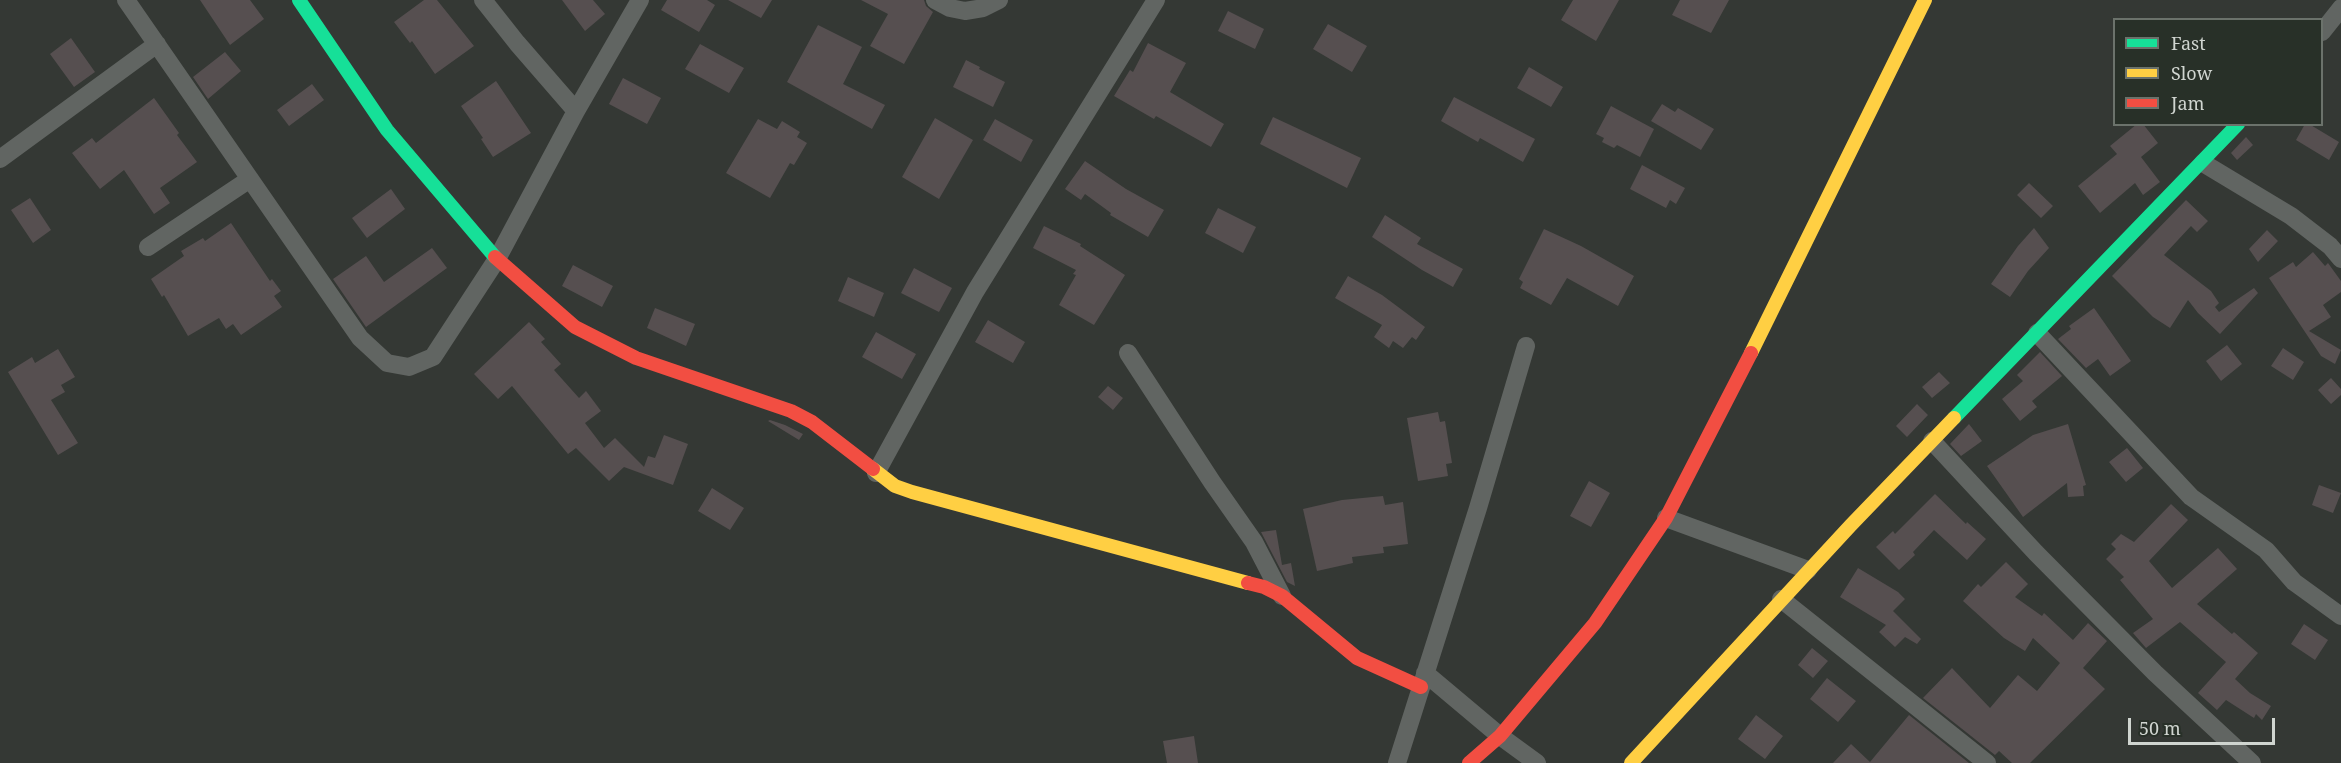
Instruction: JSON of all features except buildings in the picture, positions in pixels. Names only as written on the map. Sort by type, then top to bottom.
[{"type":"street","points":[[126,0],[360,338],[387,363],[409,367],[433,357],[497,259],[576,111],[640,0]]},
{"type":"street","points":[[299,0],[387,130],[497,259],[575,327],[636,358],[791,411],[812,422],[895,486],[1264,587],[1282,596],[1357,658],[1423,680],[1537,763]]},
{"type":"street","points":[[483,0],[576,111]]},
{"type":"street","points":[[935,0],[950,8],[965,11],[983,8],[999,0]]},
{"type":"street","points":[[876,473],[975,292],[1150,2]]},
{"type":"street","points":[[1469,763],[1500,736],[1595,623],[1666,518],[1717,423],[1918,3]]},
{"type":"street","points":[[2323,31],[2341,8]]},
{"type":"street","points":[[0,159],[157,44]]},
{"type":"street","points":[[1631,763],[1808,570],[2236,126]]},
{"type":"street","points":[[2203,163],[2291,216],[2330,246],[2341,259]]},
{"type":"street","points":[[148,247],[250,179]]},
{"type":"street","points":[[2037,333],[2191,497],[2266,550],[2294,582],[2341,616]]},
{"type":"street","points":[[1397,763],[1478,508],[1526,346]]},
{"type":"street","points":[[1128,353],[1254,542],[1282,596]]},
{"type":"street","points":[[1932,441],[2036,553],[2155,673],[2252,763]]},
{"type":"street","points":[[1666,518],[1808,570]]},
{"type":"street","points":[[1781,599],[1987,763]]},
{"type":"traffic: fast","points":[[299,0],[387,130],[495,257]]},
{"type":"traffic: fast","points":[[1954,418],[2236,126]]},
{"type":"traffic: slow","points":[[1751,353],[1925,0]]},
{"type":"traffic: slow","points":[[1631,763],[1851,525],[1954,418]]},
{"type":"traffic: slow","points":[[873,469],[895,486],[912,492],[1248,583]]},
{"type":"traffic: jam","points":[[495,257],[575,327],[636,358],[791,411],[812,422],[873,469]]},
{"type":"traffic: jam","points":[[1469,763],[1500,736],[1595,623],[1666,518],[1751,353]]},
{"type":"traffic: jam","points":[[1248,583],[1264,587],[1282,596],[1357,658],[1421,687]]}]
